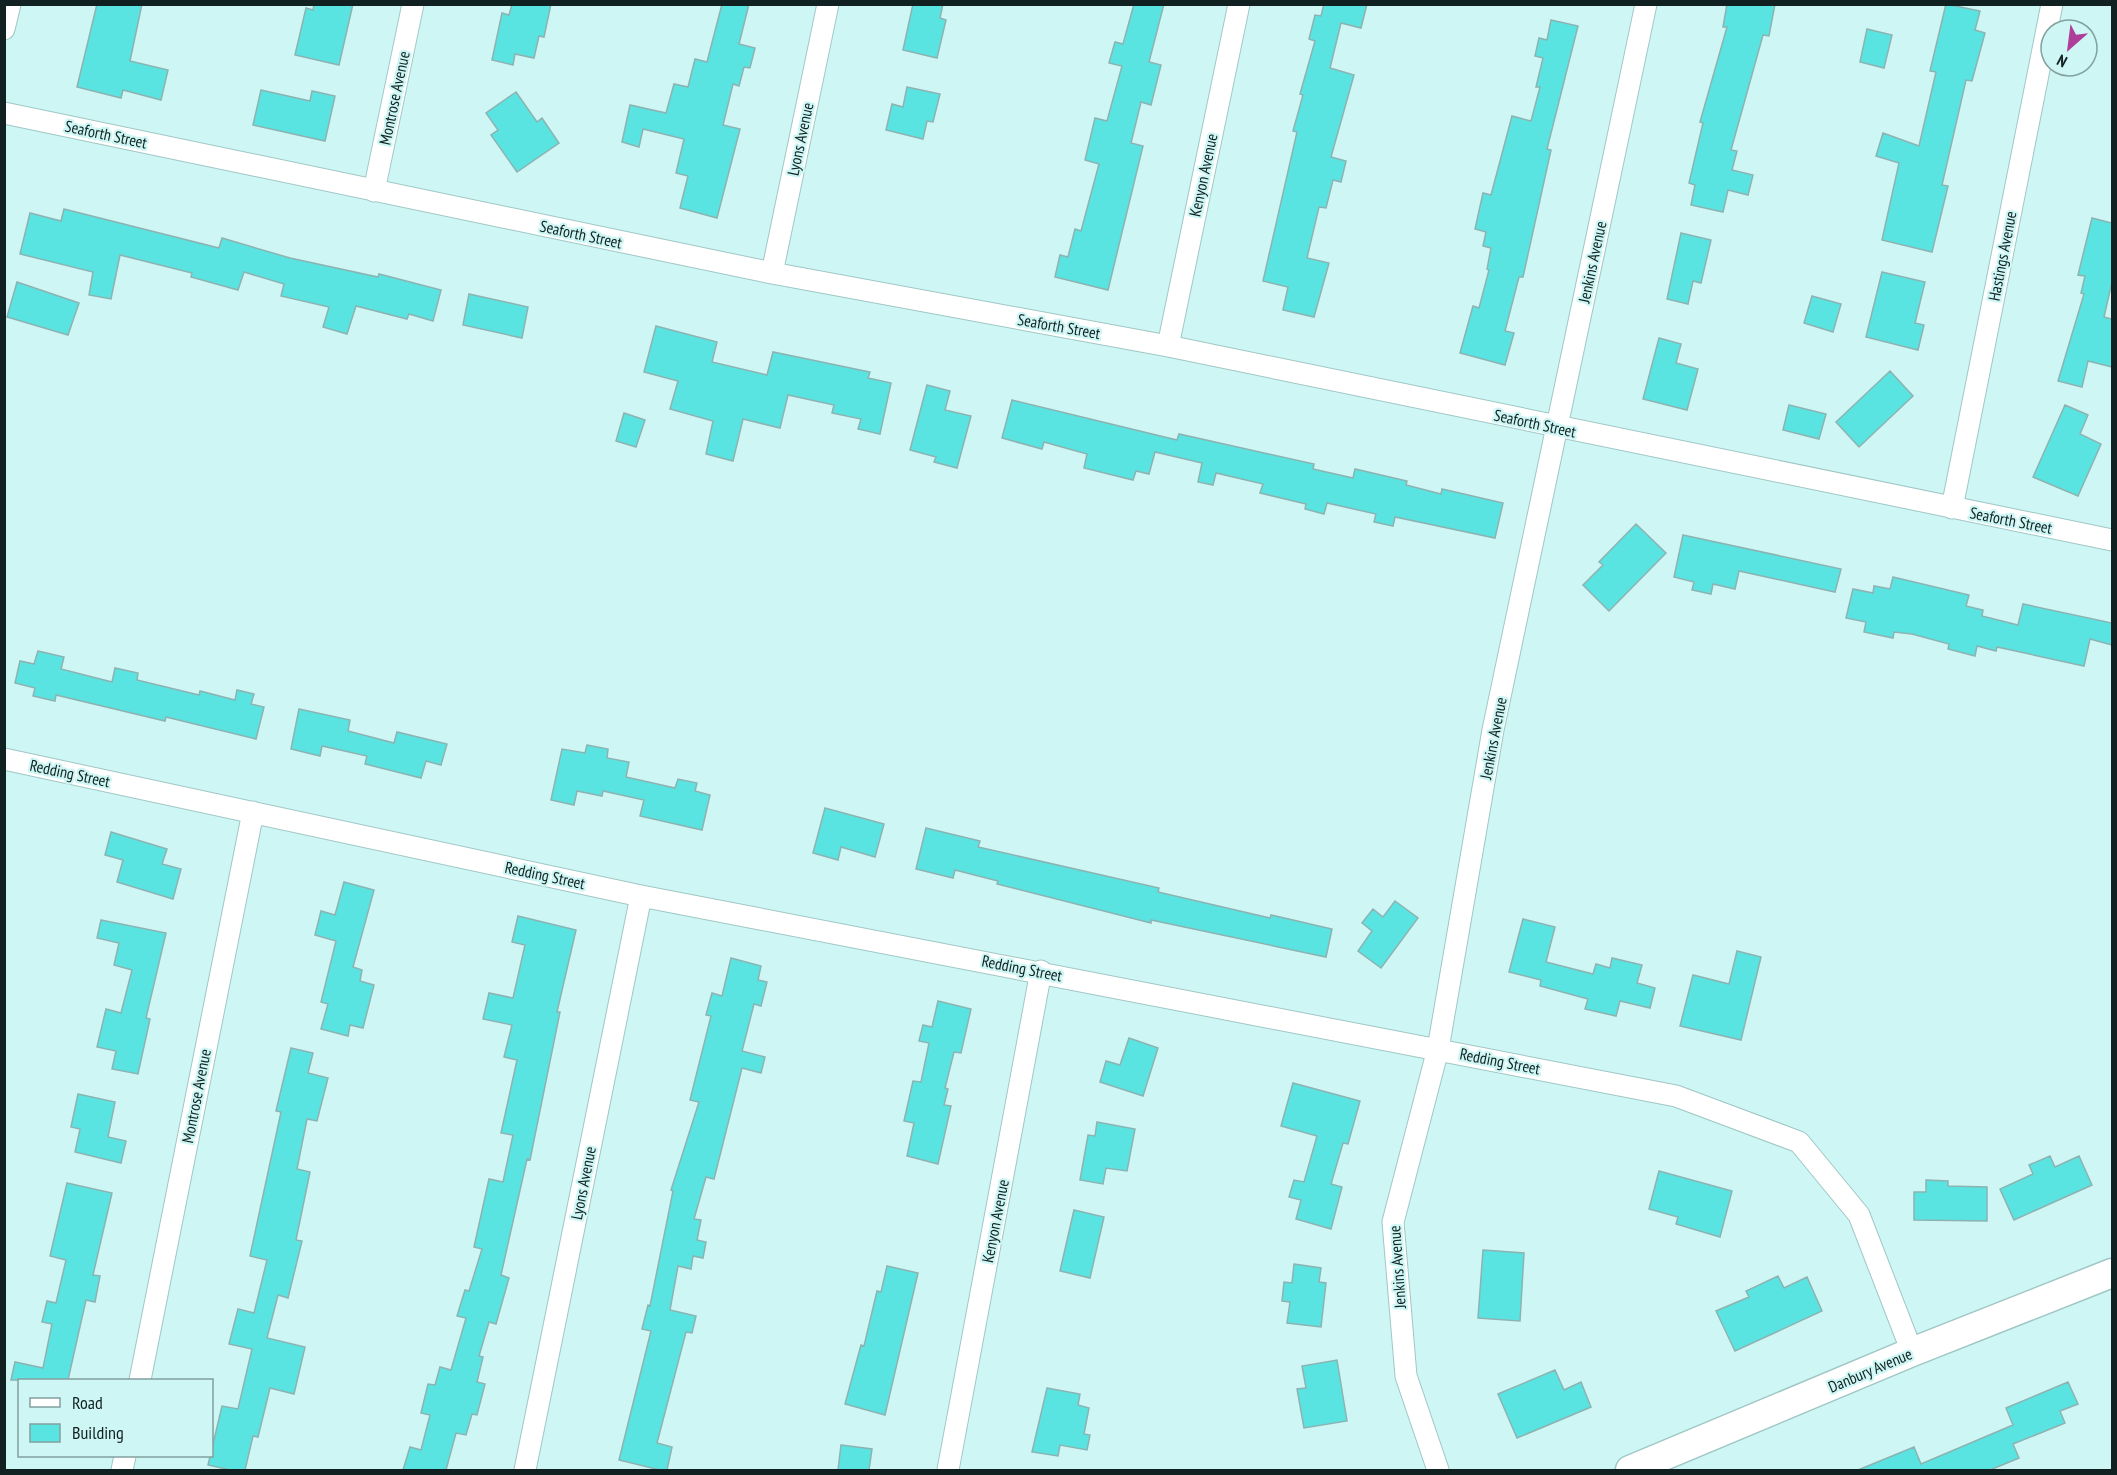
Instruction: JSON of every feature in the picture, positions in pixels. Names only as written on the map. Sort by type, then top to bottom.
[{"type":"street","points":[[4,29],[9,4]]},
{"type":"street","name":"Montrose Avenue","points":[[374,191],[413,4]]},
{"type":"street","name":"Lyons Avenue","points":[[772,273],[828,4]]},
{"type":"street","name":"Kenyon Avenue","points":[[1168,346],[1239,4]]},
{"type":"street","name":"Jenkins Avenue","points":[[1438,1470],[1406,1376],[1393,1222],[1438,1049],[1493,730],[1646,4]]},
{"type":"street","name":"Hastings Avenue","points":[[1952,508],[2052,4]]},
{"type":"street","name":"Seaforth Street","points":[[4,113],[772,273],[1168,346],[1558,428],[2112,540]]},
{"type":"street","name":"Redding Street","points":[[4,759],[641,896],[1041,971],[1676,1096],[1799,1142],[1859,1215],[1912,1352]]},
{"type":"street","name":"Montrose Avenue","points":[[140,1379],[253,812]]},
{"type":"street","name":"Lyons Avenue","points":[[525,1470],[641,896]]},
{"type":"street","name":"Kenyon Avenue","points":[[948,1470],[1041,971]]},
{"type":"street","name":"Danbury Avenue","points":[[1630,1470],[1912,1352],[2112,1273]]},
{"type":"building","points":[[97,4],[142,4],[130,61],[168,70],[161,100],[123,90],[121,98],[77,87]]},
{"type":"building","points":[[314,4],[353,4],[339,65],[295,55],[306,8],[313,10]]},
{"type":"building","points":[[512,4],[551,4],[544,37],[539,36],[534,58],[515,54],[513,65],[492,60],[502,13],[509,15]]},
{"type":"building","points":[[722,4],[749,4],[739,44],[755,48],[750,68],[744,67],[739,86],[733,84],[723,125],[740,129],[717,218],[680,208],[688,176],[676,173],[684,139],[643,129],[639,147],[622,142],[630,105],[666,113],[674,84],[688,87],[695,59],[707,62]]},
{"type":"building","points":[[913,4],[943,4],[940,18],[946,20],[937,58],[903,50]]},
{"type":"building","points":[[1134,4],[1164,4],[1149,62],[1161,65],[1151,105],[1141,102],[1131,143],[1143,146],[1108,290],[1055,277],[1060,255],[1068,257],[1075,229],[1081,231],[1099,164],[1085,160],[1095,118],[1107,121],[1122,66],[1109,63],[1115,42],[1123,44]]},
{"type":"building","points":[[1324,4],[1367,4],[1361,28],[1341,23],[1330,68],[1354,75],[1331,157],[1346,161],[1341,182],[1333,180],[1326,208],[1319,207],[1307,258],[1329,263],[1314,317],[1283,310],[1288,287],[1263,281],[1297,132],[1293,131],[1303,95],[1300,94],[1315,41],[1309,39],[1315,15],[1321,16]]},
{"type":"building","points":[[1727,4],[1775,4],[1769,36],[1763,35],[1731,150],[1737,151],[1732,170],[1753,175],[1748,195],[1728,190],[1723,212],[1691,205],[1695,185],[1689,183],[1703,123],[1700,122],[1727,27],[1723,27]]},
{"type":"building","points":[[1946,4],[1980,11],[1975,30],[1985,33],[1972,81],[1966,80],[1942,185],[1948,186],[1932,252],[1882,240],[1899,163],[1876,156],[1883,133],[1919,146],[1936,72],[1930,71]]},
{"type":"building","points":[[1551,20],[1578,26],[1547,149],[1551,150],[1523,277],[1519,277],[1505,331],[1514,333],[1505,365],[1460,353],[1473,306],[1479,308],[1489,270],[1487,269],[1491,248],[1483,246],[1486,232],[1475,229],[1483,193],[1491,195],[1512,116],[1531,121],[1540,87],[1536,87],[1543,58],[1535,56],[1539,38],[1547,40]]},
{"type":"building","points":[[1867,29],[1892,35],[1884,68],[1860,62]]},
{"type":"building","points":[[907,87],[940,94],[933,122],[927,121],[923,139],[886,130],[892,104],[903,107]]},
{"type":"building","points":[[261,90],[310,101],[312,91],[335,96],[325,141],[253,125]]},
{"type":"building","points":[[516,92],[537,122],[542,118],[559,143],[517,172],[491,135],[498,130],[486,113]]},
{"type":"building","points":[[64,209],[219,248],[222,238],[290,258],[378,277],[379,274],[441,290],[433,321],[409,314],[407,319],[356,306],[347,334],[323,327],[329,307],[281,296],[284,284],[244,272],[238,290],[191,277],[192,273],[120,255],[111,299],[89,295],[93,272],[20,254],[30,213],[61,221]]},
{"type":"building","points":[[2092,218],[2112,223],[2112,282],[2104,317],[2112,319],[2112,367],[2088,361],[2082,387],[2058,381],[2084,294],[2081,293],[2085,276],[2078,275]]},
{"type":"building","points":[[1681,233],[1711,240],[1701,283],[1693,281],[1688,304],[1667,299]]},
{"type":"building","points":[[1882,272],[1925,282],[1915,323],[1924,325],[1918,350],[1866,337]]},
{"type":"building","points":[[17,282],[79,303],[68,335],[7,317]]},
{"type":"building","points":[[469,294],[528,307],[522,338],[463,325]]},
{"type":"building","points":[[1812,296],[1841,304],[1833,332],[1804,323]]},
{"type":"building","points":[[656,326],[717,342],[712,362],[767,375],[773,352],[870,372],[868,378],[891,383],[880,434],[858,429],[861,419],[832,413],[834,405],[788,395],[780,428],[743,419],[733,461],[706,454],[713,421],[670,409],[678,381],[644,372]]},
{"type":"building","points":[[1659,338],[1681,344],[1676,363],[1698,369],[1687,410],[1643,399]]},
{"type":"building","points":[[1890,371],[1913,396],[1859,447],[1836,422]]},
{"type":"building","points":[[927,385],[950,391],[945,410],[971,416],[957,468],[934,462],[936,457],[910,450]]},
{"type":"building","points":[[1012,400],[1177,440],[1179,434],[1314,464],[1313,469],[1353,478],[1355,469],[1407,481],[1406,485],[1441,494],[1442,489],[1503,503],[1495,538],[1395,517],[1393,526],[1374,522],[1376,514],[1327,503],[1324,514],[1305,509],[1306,504],[1260,493],[1263,484],[1216,473],[1213,485],[1198,482],[1202,463],[1155,452],[1149,474],[1136,471],[1133,480],[1084,468],[1087,454],[1044,442],[1042,449],[1002,438]]},
{"type":"building","points":[[1789,405],[1826,414],[1819,439],[1783,430]]},
{"type":"building","points":[[2065,405],[2088,415],[2080,434],[2101,444],[2078,496],[2033,477]]},
{"type":"building","points":[[624,413],[645,420],[636,447],[616,441]]},
{"type":"building","points":[[1636,524],[1666,553],[1609,611],[1583,585],[1603,565],[1599,562]]},
{"type":"building","points":[[1683,535],[1841,569],[1835,592],[1739,571],[1735,589],[1713,584],[1711,594],[1692,590],[1694,582],[1674,577]]},
{"type":"building","points":[[1893,577],[1969,595],[1966,606],[1983,610],[1982,616],[2018,625],[2023,604],[2112,623],[2112,645],[2090,639],[2084,666],[1997,647],[1996,651],[1977,646],[1975,656],[1948,649],[1949,644],[1912,634],[1894,632],[1893,638],[1864,632],[1866,622],[1846,618],[1853,589],[1873,593],[1874,586],[1890,589]]},
{"type":"building","points":[[38,651],[64,657],[61,669],[112,682],[115,668],[138,673],[137,680],[199,695],[200,691],[235,700],[237,690],[254,694],[251,704],[264,707],[256,739],[166,717],[165,721],[56,695],[55,701],[33,696],[35,688],[15,683],[20,661],[34,664]]},
{"type":"building","points":[[299,709],[350,720],[348,731],[394,743],[397,732],[447,744],[441,765],[426,761],[421,778],[365,764],[367,756],[322,746],[320,756],[291,749]]},
{"type":"building","points":[[587,745],[608,749],[607,758],[629,762],[626,777],[675,788],[678,779],[697,783],[695,791],[710,795],[702,830],[640,816],[644,800],[603,791],[602,796],[577,791],[574,805],[551,800],[562,749],[585,753]]},
{"type":"building","points":[[825,808],[884,824],[875,857],[841,847],[838,860],[813,853]]},
{"type":"building","points":[[926,828],[980,841],[978,847],[1159,888],[1158,892],[1270,918],[1271,915],[1332,929],[1326,957],[1151,920],[1151,923],[997,884],[998,881],[955,870],[953,878],[916,869]]},
{"type":"building","points":[[111,832],[167,849],[162,864],[181,869],[173,899],[117,882],[123,860],[105,855]]},
{"type":"building","points":[[344,882],[374,890],[353,967],[362,970],[360,981],[374,985],[363,1028],[350,1025],[348,1036],[321,1029],[328,1004],[321,1002],[336,941],[315,935],[321,911],[335,915]]},
{"type":"building","points":[[1395,901],[1418,918],[1381,968],[1358,951],[1372,931],[1362,923],[1373,909],[1383,917]]},
{"type":"building","points":[[518,916],[576,930],[557,1012],[560,1012],[530,1160],[527,1159],[501,1275],[509,1278],[496,1324],[489,1322],[479,1356],[483,1357],[477,1382],[485,1384],[477,1415],[472,1414],[466,1435],[456,1433],[446,1470],[403,1470],[410,1447],[421,1450],[430,1415],[421,1413],[428,1384],[435,1385],[440,1367],[451,1370],[466,1318],[457,1316],[465,1290],[469,1291],[482,1249],[474,1247],[489,1179],[503,1182],[513,1135],[501,1133],[517,1060],[504,1057],[512,1025],[483,1019],[489,993],[513,998],[525,945],[512,942]]},
{"type":"building","points":[[1523,919],[1555,927],[1546,962],[1593,974],[1596,964],[1610,968],[1612,958],[1642,965],[1637,983],[1655,988],[1650,1008],[1620,1001],[1616,1016],[1585,1009],[1588,999],[1540,986],[1541,980],[1509,972]]},
{"type":"building","points":[[101,920],[166,933],[146,1018],[150,1019],[138,1074],[112,1069],[116,1051],[97,1047],[106,1009],[121,1013],[132,970],[114,965],[119,943],[97,938]]},
{"type":"building","points":[[1737,951],[1761,957],[1741,1040],[1680,1026],[1693,975],[1729,984]]},
{"type":"building","points":[[731,958],[761,966],[758,980],[767,982],[761,1006],[754,1004],[742,1051],[765,1057],[761,1073],[742,1068],[714,1179],[706,1177],[694,1219],[701,1220],[697,1240],[706,1242],[703,1258],[693,1256],[691,1269],[678,1266],[670,1310],[696,1316],[692,1333],[686,1332],[657,1443],[672,1447],[667,1470],[660,1470],[619,1460],[651,1331],[642,1329],[648,1305],[650,1306],[673,1191],[671,1190],[699,1102],[690,1100],[711,1016],[706,1015],[712,993],[722,996]]},
{"type":"building","points":[[938,1001],[971,1009],[961,1053],[954,1052],[945,1088],[948,1089],[944,1105],[951,1106],[938,1164],[907,1156],[914,1123],[904,1121],[913,1081],[921,1082],[929,1043],[919,1041],[923,1025],[932,1027]]},
{"type":"building","points":[[1129,1038],[1158,1048],[1143,1096],[1100,1082],[1106,1061],[1120,1065]]},
{"type":"building","points":[[291,1048],[313,1053],[308,1073],[328,1078],[317,1121],[307,1119],[297,1169],[310,1172],[296,1240],[302,1241],[288,1298],[278,1295],[267,1338],[305,1347],[294,1394],[270,1388],[258,1437],[253,1436],[245,1470],[230,1470],[208,1465],[210,1457],[213,1457],[213,1444],[222,1406],[238,1409],[252,1349],[229,1344],[238,1309],[254,1313],[267,1260],[250,1256],[281,1112],[276,1111]]},
{"type":"building","points":[[1293,1083],[1360,1101],[1348,1144],[1343,1143],[1331,1184],[1342,1187],[1331,1229],[1296,1219],[1301,1200],[1289,1197],[1294,1180],[1304,1182],[1317,1136],[1281,1126]]},
{"type":"building","points":[[78,1094],[115,1102],[108,1137],[126,1141],[121,1163],[75,1152],[80,1129],[71,1127]]},
{"type":"building","points":[[1097,1122],[1135,1129],[1127,1171],[1106,1168],[1103,1184],[1080,1180],[1088,1135],[1095,1136]]},
{"type":"building","points":[[2050,1156],[2055,1167],[2079,1156],[2092,1185],[2014,1220],[2000,1189],[2033,1174],[2029,1165]]},
{"type":"building","points":[[1659,1171],[1732,1191],[1720,1237],[1676,1224],[1678,1217],[1649,1209]]},
{"type":"building","points":[[1926,1180],[1948,1181],[1948,1186],[1987,1187],[1987,1221],[1914,1220],[1914,1192],[1926,1192]]},
{"type":"building","points":[[67,1183],[112,1193],[93,1275],[100,1276],[95,1302],[86,1300],[68,1379],[11,1380],[15,1362],[43,1368],[52,1324],[42,1322],[47,1301],[56,1303],[66,1260],[50,1256]]},
{"type":"building","points":[[1074,1210],[1104,1217],[1090,1278],[1060,1271]]},
{"type":"building","points":[[1483,1250],[1524,1253],[1520,1321],[1478,1318]]},
{"type":"building","points":[[1294,1264],[1321,1268],[1319,1282],[1326,1283],[1321,1327],[1287,1323],[1290,1302],[1282,1301],[1284,1282],[1292,1283]]},
{"type":"building","points":[[887,1266],[918,1273],[885,1415],[845,1404],[861,1345],[864,1346],[877,1291],[881,1292]]},
{"type":"building","points":[[1778,1276],[1784,1288],[1807,1277],[1822,1311],[1735,1351],[1716,1311],[1749,1297],[1746,1291]]},
{"type":"building","points":[[1337,1360],[1347,1421],[1304,1428],[1297,1389],[1306,1388],[1302,1366]]},
{"type":"building","points":[[1555,1370],[1564,1390],[1581,1382],[1591,1407],[1517,1438],[1498,1394]]},
{"type":"building","points":[[2068,1382],[2078,1404],[2060,1411],[2065,1423],[2013,1444],[2019,1458],[1990,1470],[1858,1470],[1914,1447],[1921,1464],[2013,1425],[2006,1408]]},
{"type":"building","points":[[1047,1388],[1080,1394],[1078,1405],[1089,1408],[1084,1434],[1090,1435],[1087,1450],[1060,1445],[1058,1456],[1032,1452]]},
{"type":"building","points":[[841,1445],[872,1449],[869,1470],[838,1470]]}]
